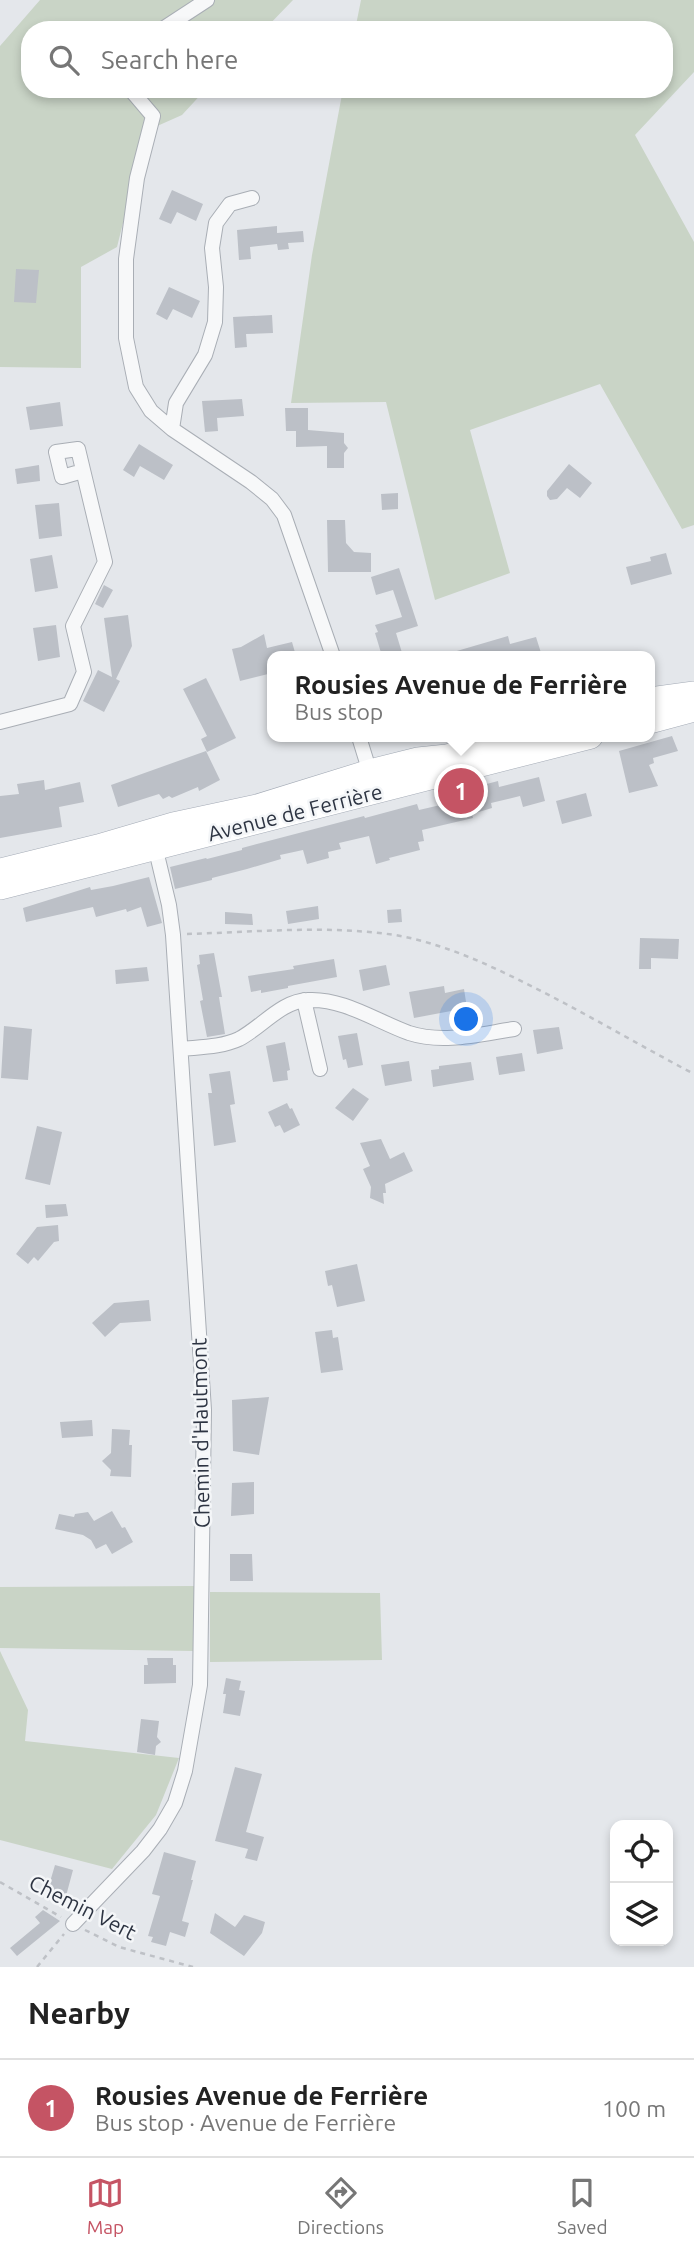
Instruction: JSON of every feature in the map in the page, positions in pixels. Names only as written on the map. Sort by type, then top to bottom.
[{"type":"main road","points":[[655,698],[694,693]]},
{"type":"main road","points":[[655,721],[694,710]]},
{"type":"main road","name":"Avenue de Ferrière","points":[[0,888],[155,849],[376,782],[418,759],[447,756],[504,742]]},
{"type":"main road","name":"Avenue de Ferrière","points":[[0,870],[163,827],[567,742]]},
{"type":"street","points":[[175,21],[207,0]]},
{"type":"street","points":[[138,98],[153,116],[130,220],[126,259],[126,338],[136,387],[151,411],[172,429],[251,482],[272,499],[284,514],[331,651]]},
{"type":"street","points":[[172,429],[176,403],[205,355],[215,322],[216,287],[212,248],[216,223],[230,204],[252,198]]},
{"type":"street","points":[[0,722],[70,704],[84,672],[73,626],[105,562],[83,471]]},
{"type":"street","points":[[361,742],[376,782]]},
{"type":"street","points":[[155,849],[156,836],[163,827]]},
{"type":"street","points":[[131,836],[142,838],[155,849]]},
{"type":"street","name":"Chemin d'Hautmont","points":[[73,1924],[144,1851],[175,1803],[185,1771],[200,1685],[204,1410],[173,935],[169,905],[155,849]]},
{"type":"street","points":[[181,1049],[237,1040],[290,1004],[304,1000],[339,1004],[411,1034],[460,1038],[514,1029]]},
{"type":"street","points":[[304,1000],[320,1069]]},
{"type":"path","points":[[173,935],[354,931],[432,943],[499,970],[546,993],[694,1074]]},
{"type":"path","name":"Chemin Vert","points":[[0,1882],[119,1947],[193,1967]]},
{"type":"path","points":[[37,1967],[73,1924]]},
{"type":"green space","points":[[40,0],[293,0],[273,21],[22,21]]},
{"type":"green space","points":[[361,0],[694,0],[694,72],[673,94],[673,21],[357,21]]},
{"type":"green space","points":[[21,22],[21,98],[198,98],[182,115],[146,131],[117,247],[81,267],[81,368],[0,367],[0,46]]},
{"type":"green space","points":[[341,98],[670,98],[635,135],[694,242],[694,525],[682,529],[600,384],[470,430],[510,573],[435,600],[386,402],[291,403],[312,255]]},
{"type":"green space","points":[[195,1586],[193,1651],[0,1648],[0,1587]]},
{"type":"green space","points":[[210,1592],[380,1593],[382,1660],[210,1662]]},
{"type":"green space","points":[[0,1651],[28,1710],[25,1741],[179,1758],[156,1815],[112,1869],[0,1840]]},
{"type":"building","points":[[172,190],[203,204],[196,221],[177,212],[171,224],[159,219]]},
{"type":"building","points":[[277,226],[277,233],[303,231],[304,242],[288,243],[289,249],[278,250],[277,244],[250,247],[251,259],[239,260],[237,230]]},
{"type":"building","points":[[16,269],[39,270],[36,303],[14,302]]},
{"type":"building","points":[[169,287],[200,301],[192,318],[173,309],[167,320],[156,314]]},
{"type":"building","points":[[272,315],[273,333],[246,334],[247,347],[235,348],[233,317]]},
{"type":"building","points":[[242,399],[244,416],[217,418],[218,431],[205,432],[202,401]]},
{"type":"building","points":[[60,402],[63,426],[30,430],[26,407]]},
{"type":"building","points":[[285,408],[308,408],[308,430],[344,433],[344,443],[348,448],[344,453],[344,468],[327,468],[327,446],[296,447],[296,431],[286,431]]},
{"type":"building","points":[[139,444],[173,465],[164,480],[140,466],[134,477],[123,470]]},
{"type":"building","points":[[569,464],[592,483],[580,498],[567,488],[557,499],[550,500],[547,491]]},
{"type":"building","points":[[39,465],[40,481],[17,484],[15,469]]},
{"type":"building","points":[[398,493],[398,509],[382,510],[381,494]]},
{"type":"building","points":[[59,503],[62,536],[39,539],[35,505]]},
{"type":"building","points":[[327,520],[345,520],[346,543],[354,552],[371,553],[371,572],[328,572]]},
{"type":"building","points":[[666,553],[672,574],[631,585],[626,567],[651,561],[650,557]]},
{"type":"building","points":[[52,555],[58,588],[35,592],[30,559]]},
{"type":"building","points":[[399,568],[418,626],[396,633],[401,651],[380,651],[375,625],[402,617],[393,590],[376,595],[371,577]]},
{"type":"building","points":[[104,585],[113,590],[103,608],[95,604]]},
{"type":"building","points":[[128,615],[132,646],[116,679],[120,681],[104,712],[83,701],[98,670],[112,677],[104,618]]},
{"type":"building","points":[[56,625],[60,657],[38,661],[33,628]]},
{"type":"building","points":[[264,634],[267,648],[292,642],[295,651],[267,651],[267,674],[240,681],[232,649]]},
{"type":"building","points":[[508,636],[510,644],[536,637],[540,651],[457,651]]},
{"type":"building","points":[[206,678],[236,738],[207,752],[201,739],[207,736],[183,689]]},
{"type":"building","points":[[672,736],[678,751],[653,758],[654,763],[649,765],[658,786],[629,793],[619,751]]},
{"type":"building","points":[[206,751],[220,780],[199,791],[198,787],[163,799],[159,794],[118,807],[111,785]]},
{"type":"building","points":[[539,777],[545,801],[523,807],[520,796],[491,803],[492,808],[472,814],[473,818],[422,830],[424,841],[418,842],[420,850],[389,858],[390,860],[376,864],[369,836],[339,843],[341,849],[328,852],[329,858],[307,864],[303,850],[280,855],[281,859],[175,889],[170,867],[364,816],[365,818],[417,804],[419,810],[462,800],[460,791],[498,781],[499,787]]},
{"type":"building","points":[[44,780],[45,790],[80,782],[84,802],[59,807],[62,827],[0,838],[0,796],[19,794],[17,784]]},
{"type":"building","points":[[586,793],[592,816],[562,824],[556,801]]},
{"type":"building","points":[[149,877],[162,923],[147,927],[141,907],[96,917],[93,907],[26,922],[23,908],[90,887],[91,890]]},
{"type":"building","points":[[318,906],[319,919],[288,924],[286,911]]},
{"type":"building","points":[[401,909],[402,922],[388,923],[387,910]]},
{"type":"building","points":[[225,912],[252,914],[253,925],[225,924]]},
{"type":"building","points":[[640,938],[679,939],[678,959],[651,958],[651,969],[639,969]]},
{"type":"building","points":[[214,953],[225,1034],[207,1037],[197,965],[200,964],[199,955]]},
{"type":"building","points":[[334,959],[337,977],[261,993],[261,990],[251,992],[248,976]]},
{"type":"building","points":[[386,965],[390,985],[363,991],[359,970]]},
{"type":"building","points":[[147,967],[149,981],[116,984],[115,970]]},
{"type":"building","points":[[444,986],[445,993],[464,989],[467,1008],[414,1018],[409,992]]},
{"type":"building","points":[[4,1026],[32,1029],[28,1080],[1,1078]]},
{"type":"building","points":[[559,1027],[563,1049],[537,1054],[533,1030]]},
{"type":"building","points":[[357,1033],[363,1065],[348,1068],[346,1059],[343,1060],[338,1036]]},
{"type":"building","points":[[285,1042],[290,1070],[287,1071],[288,1080],[273,1082],[266,1046]]},
{"type":"building","points":[[522,1053],[525,1071],[499,1075],[496,1057]]},
{"type":"building","points":[[409,1061],[412,1081],[385,1086],[381,1065]]},
{"type":"building","points":[[471,1062],[474,1080],[433,1087],[431,1070],[439,1069],[439,1066]]},
{"type":"building","points":[[230,1071],[235,1104],[230,1105],[236,1142],[214,1146],[208,1093],[212,1093],[209,1074]]},
{"type":"building","points":[[353,1088],[369,1099],[353,1121],[335,1108]]},
{"type":"building","points":[[287,1103],[300,1125],[284,1133],[280,1125],[275,1127],[268,1112]]},
{"type":"building","points":[[37,1126],[62,1132],[50,1185],[25,1179]]},
{"type":"building","points":[[381,1139],[390,1159],[404,1152],[413,1171],[385,1184],[384,1204],[370,1198],[371,1187],[363,1169],[370,1166],[360,1143]]},
{"type":"building","points":[[66,1204],[68,1216],[46,1218],[45,1205]]},
{"type":"building","points":[[58,1225],[59,1241],[54,1242],[38,1261],[34,1257],[28,1264],[16,1254],[37,1227]]},
{"type":"building","points":[[357,1264],[365,1301],[337,1307],[332,1285],[328,1286],[325,1271]]},
{"type":"building","points":[[149,1300],[151,1321],[120,1323],[105,1337],[92,1323],[114,1303]]},
{"type":"building","points":[[332,1330],[333,1338],[338,1337],[343,1370],[321,1373],[315,1332]]},
{"type":"building","points":[[269,1397],[259,1455],[233,1451],[232,1400]]},
{"type":"building","points":[[92,1420],[93,1436],[62,1438],[60,1422]]},
{"type":"building","points":[[112,1429],[130,1430],[131,1477],[110,1476],[111,1470],[102,1461],[111,1453]]},
{"type":"building","points":[[254,1482],[254,1514],[231,1516],[232,1483]]},
{"type":"building","points":[[112,1511],[133,1542],[112,1554],[106,1544],[96,1549],[91,1540],[83,1535],[55,1529],[59,1514],[74,1517],[75,1514],[88,1512],[94,1521]]},
{"type":"building","points":[[230,1554],[252,1554],[253,1581],[230,1581]]},
{"type":"building","points":[[147,1658],[173,1658],[173,1665],[176,1665],[176,1683],[144,1684],[144,1665],[148,1665]]},
{"type":"building","points":[[226,1678],[241,1681],[239,1690],[245,1691],[240,1716],[223,1713]]},
{"type":"building","points":[[141,1719],[159,1721],[157,1737],[161,1742],[156,1746],[155,1755],[137,1752]]},
{"type":"building","points":[[235,1767],[262,1774],[246,1832],[264,1837],[257,1861],[245,1858],[248,1849],[215,1841]]},
{"type":"building","points":[[164,1852],[196,1861],[182,1921],[189,1923],[185,1937],[170,1932],[166,1946],[151,1942],[153,1937],[148,1936],[160,1896],[152,1894]]},
{"type":"building","points":[[55,1865],[73,1870],[66,1896],[47,1892]]},
{"type":"building","points":[[43,1910],[60,1921],[17,1956],[10,1948],[40,1923],[35,1917]]},
{"type":"building","points":[[215,1913],[235,1927],[244,1915],[265,1922],[262,1933],[244,1956],[210,1933]]},
{"type":"place","name":"Rousies Avenue de Ferrière","points":[[461,791]]}]
